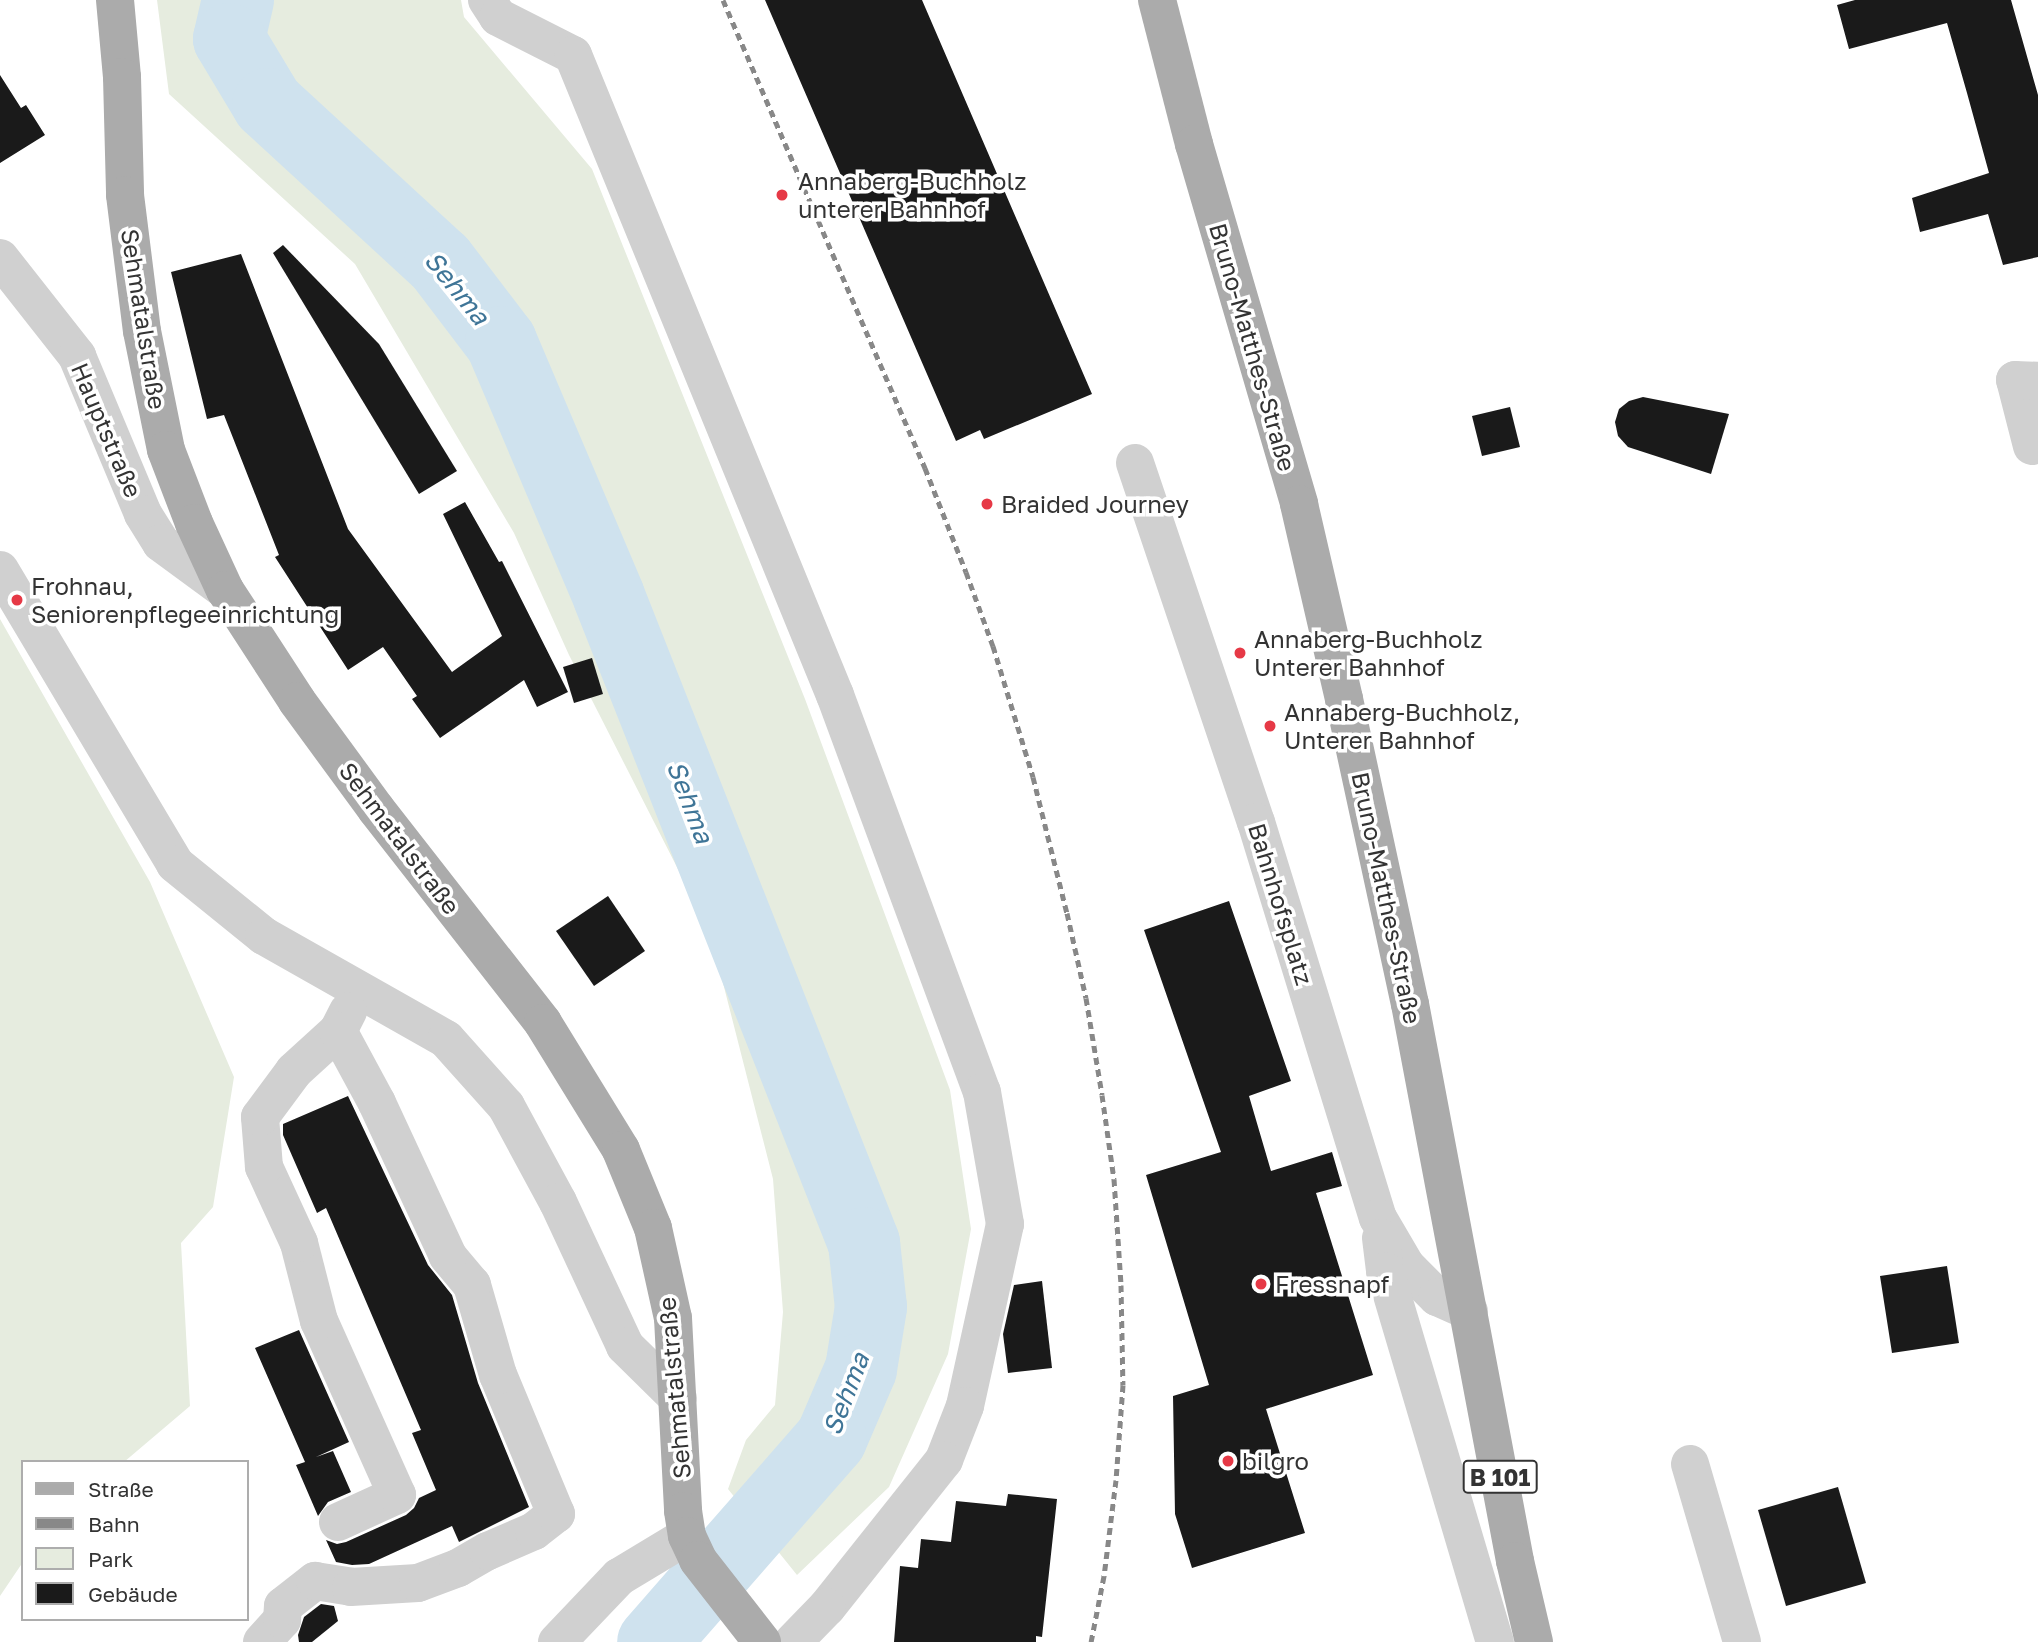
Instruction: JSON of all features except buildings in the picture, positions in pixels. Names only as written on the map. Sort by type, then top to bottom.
[{"type":"main road","name":"Sehmatalstraße","points":[[115,0],[122,77],[125,195],[142,331],[166,450],[194,523],[225,590],[297,701],[543,1023],[621,1150],[656,1241],[673,1318],[683,1510],[693,1548]]},
{"type":"main road","name":"Bruno-Matthes-Straße","points":[[1157,0],[1194,145],[1300,504],[1407,990],[1515,1561],[1534,1642]]},
{"type":"main road","points":[[693,1548],[755,1631]]},
{"type":"street","points":[[486,0],[498,17],[573,55],[835,695],[982,1092],[1004,1224],[965,1406],[944,1460],[827,1606],[793,1642]]},
{"type":"street","name":"Hauptstraße","points":[[0,258],[76,356],[143,514],[161,543],[225,590]]},
{"type":"street","points":[[2032,446],[2015,380],[2038,381]]},
{"type":"street","name":"Bahnhofsplatz","points":[[1135,463],[1256,822],[1378,1218],[1406,1266],[1437,1297],[1469,1311]]},
{"type":"street","points":[[0,570],[175,864],[264,936],[446,1039],[506,1106],[558,1202],[625,1346],[678,1398]]},
{"type":"street","points":[[338,1522],[397,1495],[319,1321],[299,1243],[264,1167],[260,1117],[294,1071],[338,1031],[358,990]]},
{"type":"street","points":[[262,1642],[282,1620],[283,1606],[315,1581],[351,1587],[418,1583],[458,1568],[488,1550],[534,1531],[556,1514],[498,1375],[471,1285],[448,1256],[377,1103],[338,1031]]},
{"type":"street","points":[[1378,1218],[1385,1271],[1495,1642]]},
{"type":"street","points":[[1690,1464],[1742,1642]]},
{"type":"street","points":[[557,1642],[619,1577],[693,1548]]},
{"type":"green space","points":[[157,0],[461,0],[464,17],[592,169],[805,699],[950,1090],[971,1229],[948,1354],[889,1487],[797,1575],[728,1489],[746,1440],[775,1405],[783,1312],[773,1179],[710,932],[569,655],[514,533],[355,264],[169,94]]},
{"type":"green space","points":[[0,619],[150,882],[234,1077],[213,1207],[181,1243],[190,1406],[126,1460],[21,1460],[21,1565],[0,1596]]},
{"type":"waterway","name":"Sehma","points":[[238,0],[229,39],[268,104],[440,262],[501,342],[609,597],[864,1243],[871,1307],[861,1369],[831,1439],[653,1642]]},
{"type":"railway","points":[[723,0],[925,468],[966,572],[993,646],[1033,777],[1067,913],[1086,998],[1102,1095],[1114,1179],[1121,1285],[1123,1385],[1116,1480],[1104,1576],[1091,1642]]},
{"type":"place","name":"Annaberg-Buchholz unterer Bahnhof","points":[[782,195]]},
{"type":"place","name":"Braided Journey","points":[[987,504]]},
{"type":"place","name":"Frohnau, Seniorenpflegeeinrichtung","points":[[17,600]]},
{"type":"place","name":"Annaberg-Buchholz Unterer Bahnhof","points":[[1240,653]]},
{"type":"place","name":"Annaberg-Buchholz, Unterer Bahnhof","points":[[1270,726]]},
{"type":"place","name":"Fressnapf","points":[[1261,1284]]},
{"type":"place","name":"bilgro","points":[[1228,1461]]}]
